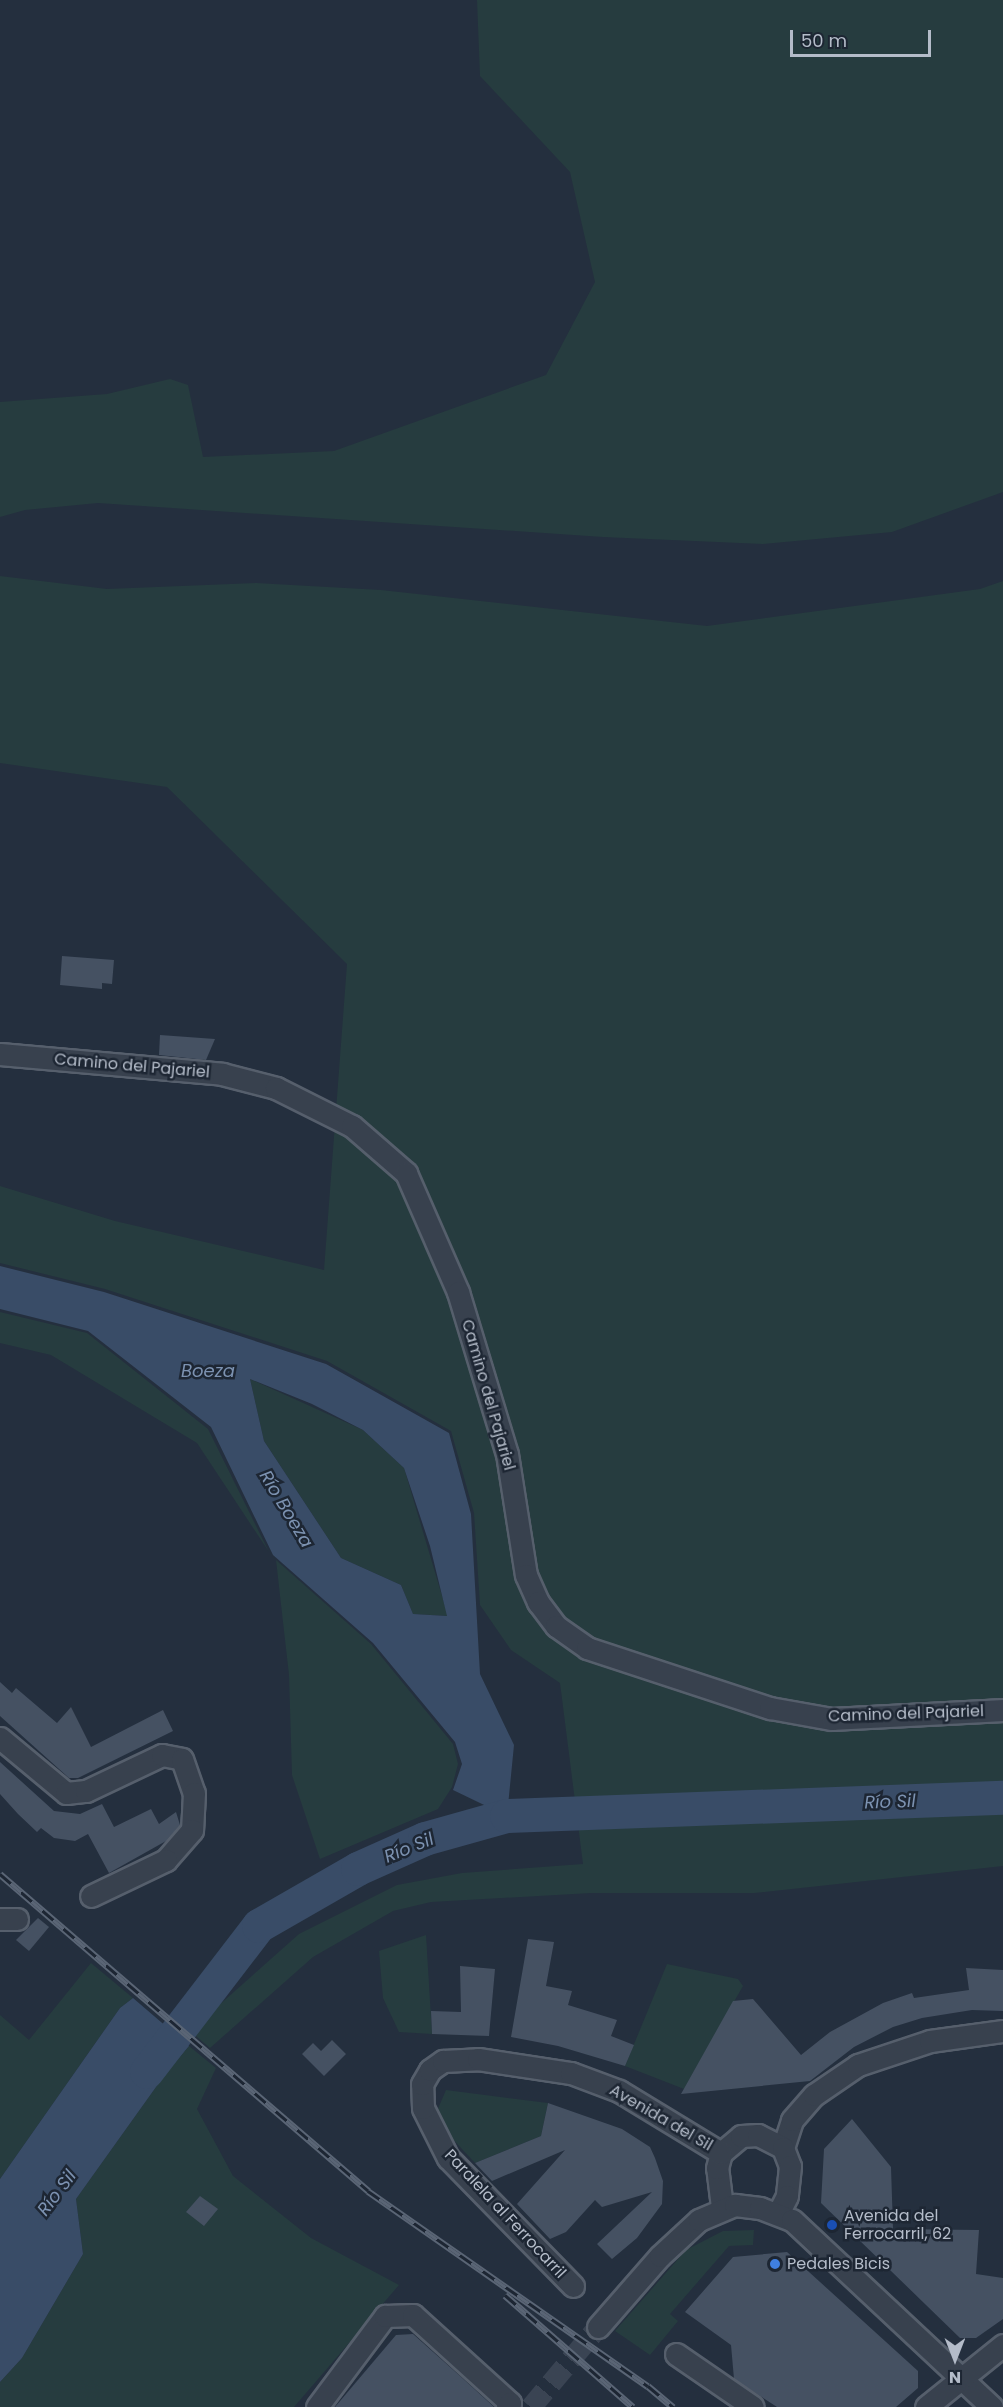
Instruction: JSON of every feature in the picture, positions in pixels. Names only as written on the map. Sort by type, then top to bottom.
[{"type":"street","name":"Camino del Pajariel","points":[[0,1054],[222,1074],[276,1088],[352,1126],[406,1173],[458,1292],[507,1454],[526,1575],[538,1602],[556,1626],[587,1648],[770,1708],[832,1719],[1003,1710]]},
{"type":"street","points":[[0,1738],[66,1793],[86,1791],[162,1755],[182,1759],[194,1792],[192,1830],[166,1860],[91,1896]]},
{"type":"street","points":[[779,2212],[787,2196],[790,2166],[783,2148],[792,2120],[814,2095],[858,2065],[930,2041],[1003,2031]]},
{"type":"street","name":"Avenida del Sil","points":[[423,2108],[422,2084],[430,2070],[443,2061],[521,2063],[571,2073],[619,2091],[721,2153]]},
{"type":"street","name":"Paralela al Ferrocarril","points":[[423,2108],[448,2158],[573,2286]]},
{"type":"street","points":[[722,2207],[717,2168],[721,2153],[741,2136],[758,2135],[783,2148]]},
{"type":"street","points":[[598,2328],[681,2235],[722,2207],[735,2205],[779,2212],[992,2407]]},
{"type":"street","points":[[317,2407],[385,2316],[412,2315],[508,2405]]},
{"type":"street","points":[[926,2407],[959,2377],[1003,2345]]},
{"type":"street","points":[[676,2354],[753,2407]]},
{"type":"green space","points":[[477,0],[1003,0],[1003,492],[892,532],[763,544],[603,537],[98,503],[25,510],[0,517],[0,402],[107,394],[170,379],[188,385],[203,457],[334,451],[546,375],[595,282],[570,172],[480,76]]},
{"type":"green space","points":[[0,576],[107,589],[256,583],[381,590],[707,626],[980,589],[1003,581],[1003,1866],[754,1893],[591,1893],[431,1902],[393,1911],[313,1957],[210,2048],[190,2031],[299,1934],[397,1885],[462,1873],[583,1864],[560,1683],[511,1650],[480,1605],[474,1513],[451,1431],[327,1361],[105,1289],[0,1263],[0,1186],[115,1221],[324,1270],[347,964],[167,787],[0,763]]},
{"type":"green space","points":[[0,1312],[87,1333],[208,1429],[269,1552],[197,1443],[51,1355],[0,1343]]},
{"type":"green space","points":[[250,1379],[363,1430],[404,1468],[448,1616],[413,1614],[401,1585],[341,1558],[264,1441]]},
{"type":"green space","points":[[276,1560],[371,1644],[453,1744],[458,1764],[452,1787],[438,1809],[320,1859],[292,1775],[289,1675]]},
{"type":"green space","points":[[426,1935],[432,2034],[399,2032],[383,1998],[379,1951]]},
{"type":"green space","points":[[91,1963],[133,1998],[120,2008],[0,2179],[0,2015],[29,2040]]},
{"type":"green space","points":[[667,1964],[738,1979],[743,1986],[684,2089],[625,2066]]},
{"type":"green space","points":[[189,2046],[216,2068],[197,2109],[233,2176],[311,2238],[399,2285],[294,2407],[0,2407],[0,2382],[22,2358],[83,2254],[76,2199],[166,2073]]},
{"type":"green space","points":[[446,2090],[548,2103],[541,2136],[475,2163],[448,2134],[437,2111]]},
{"type":"green space","points":[[754,2230],[753,2245],[729,2246],[670,2314],[678,2321],[650,2355],[615,2331],[686,2250],[723,2231]]},
{"type":"water","name":"Boeza","points":[[0,1266],[104,1292],[326,1364],[449,1433],[471,1514],[480,1674],[514,1745],[507,1816],[453,1790],[462,1764],[455,1742],[373,1643],[273,1555],[211,1427],[88,1331],[0,1309]],"holes":[[[250,1379],[312,1404],[363,1430],[404,1468],[430,1546],[447,1616],[413,1614],[401,1585],[341,1558],[264,1441]]]},
{"type":"water","points":[[133,1998],[189,2046],[166,2073],[76,2199],[83,2254],[22,2358],[0,2382],[0,2179],[120,2008]]},
{"type":"building","points":[[62,956],[114,960],[112,984],[102,983],[102,989],[60,985]]},
{"type":"building","points":[[160,1035],[215,1039],[206,1060],[159,1055]]},
{"type":"building","points":[[0,1682],[12,1693],[16,1688],[57,1723],[71,1707],[91,1747],[163,1710],[173,1731],[78,1778],[69,1778],[0,1716]]},
{"type":"building","points":[[0,1762],[54,1811],[80,1814],[102,1804],[114,1827],[151,1809],[159,1824],[176,1812],[180,1825],[166,1841],[109,1873],[88,1834],[75,1841],[54,1838],[41,1828],[37,1832],[18,1814],[0,1794]]},
{"type":"building","points":[[38,1918],[49,1927],[29,1951],[16,1940]]},
{"type":"building","points":[[528,1939],[554,1942],[546,1986],[572,1991],[568,2005],[617,2020],[611,2036],[634,2045],[625,2066],[558,2046],[511,2037]]},
{"type":"building","points":[[460,1966],[495,1969],[489,2036],[432,2034],[431,2011],[461,2012]]},
{"type":"building","points":[[966,1968],[1003,1970],[1003,2011],[972,2010],[922,2018],[893,2027],[854,2047],[810,2081],[681,2094],[733,2001],[753,1999],[801,2055],[830,2032],[883,2003],[912,1993],[914,1998],[969,1990]]},
{"type":"building","points":[[332,2040],[346,2054],[324,2076],[302,2054],[313,2043],[321,2051]]},
{"type":"building","points":[[548,2103],[622,2129],[650,2147],[655,2158],[663,2181],[662,2204],[637,2238],[612,2259],[597,2244],[652,2192],[602,2207],[595,2200],[566,2232],[550,2239],[517,2204],[565,2150],[492,2181],[475,2163],[541,2136]]},
{"type":"building","points":[[852,2119],[891,2167],[893,2229],[979,2230],[976,2274],[1003,2278],[1003,2319],[976,2338],[960,2338],[821,2203],[824,2149]]},
{"type":"building","points":[[200,2196],[218,2209],[204,2226],[186,2212]]},
{"type":"building","points":[[787,2252],[918,2371],[918,2388],[896,2407],[777,2407],[734,2379],[731,2345],[685,2312],[733,2257]]},
{"type":"building","points":[[413,2334],[494,2407],[335,2407],[396,2335]]},
{"type":"waterway","name":"Río Sil","points":[[147,2072],[259,1926],[358,1869],[425,1839],[507,1816],[1003,1798]]},
{"type":"tunnel","points":[[531,2407],[598,2327]]},
{"type":"railway","points":[[0,1874],[368,2191],[648,2386],[673,2407]]},
{"type":"railway","points":[[505,2295],[633,2407]]},
{"type":"place","name":"Avenida del Ferrocarril, 62","points":[[832,2225]]},
{"type":"place","name":"Pedales Bicis","points":[[775,2264]]},
{"type":"water label","name":"Río Boeza","points":[[286,1509]]}]
